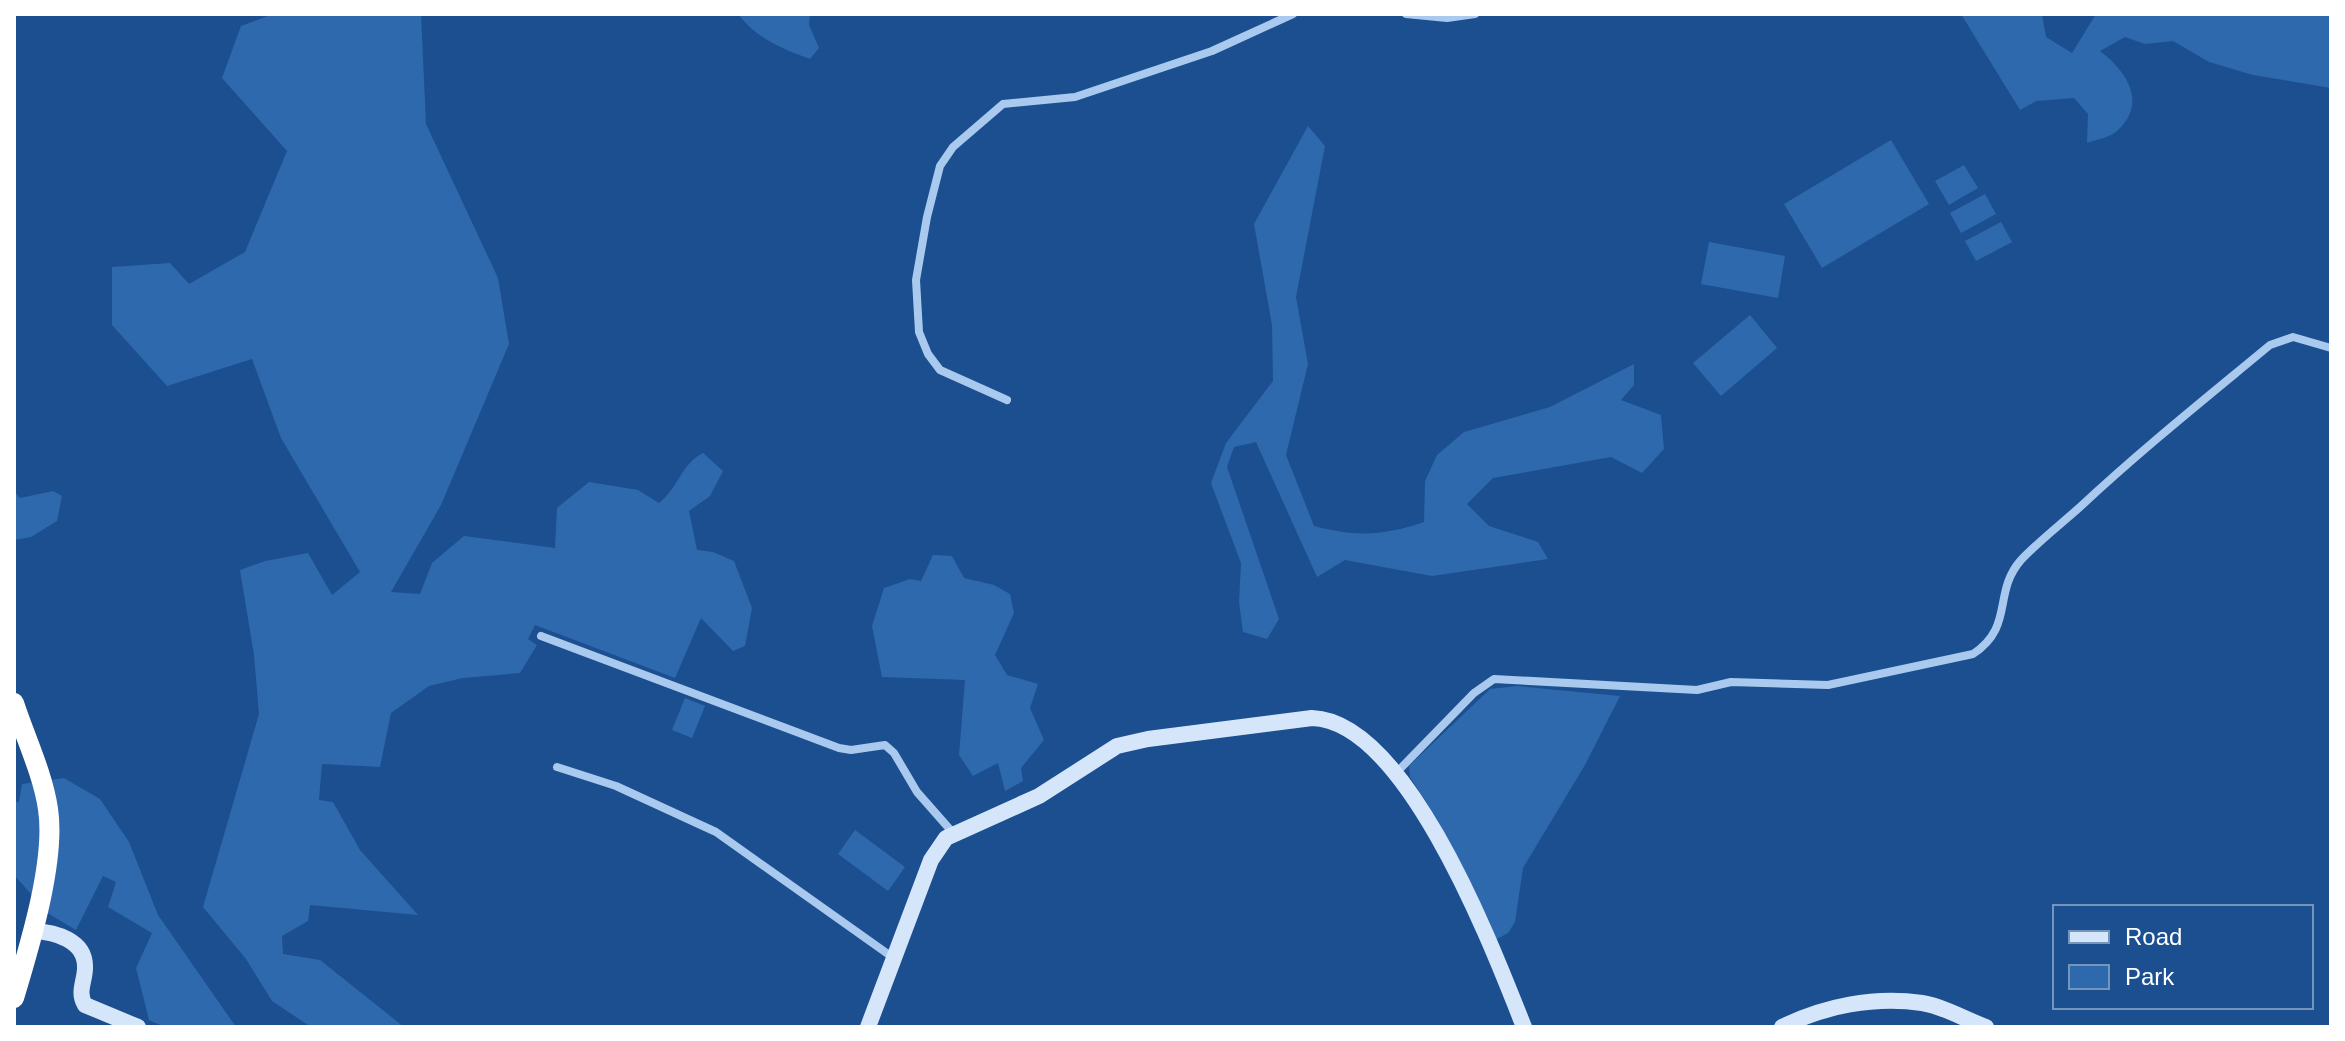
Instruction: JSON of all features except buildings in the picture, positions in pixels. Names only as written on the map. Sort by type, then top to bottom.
[{"type":"highway","points":[[14,703],[48,809],[50,837],[33,931],[14,998]]},
{"type":"street","points":[[1007,400],[940,370],[928,354],[919,332],[916,280],[927,217],[940,166],[953,147],[1003,104],[1075,97],[1212,51],[1293,14]]},
{"type":"street","points":[[1406,14],[1447,18],[1475,14]]},
{"type":"street","points":[[1397,772],[1474,693],[1494,679],[1683,690],[1731,682],[1816,686],[1973,654],[1989,643],[1998,631],[2006,588],[2021,561],[2153,439],[2270,345],[2293,337],[2331,348]]},
{"type":"street","points":[[541,636],[839,748],[851,750],[885,745],[894,753],[917,792],[954,834]]},
{"type":"street","points":[[868,1027],[931,860],[939,845],[954,834],[1039,796],[1106,751],[1148,739],[1328,719],[1342,725],[1397,772],[1430,820],[1524,1027]]},
{"type":"street","points":[[557,767],[616,786],[716,832],[895,960]]},
{"type":"street","points":[[33,931],[67,938],[83,954],[85,966],[81,991],[85,1005],[138,1027]]},
{"type":"street","points":[[1782,1027],[1802,1017],[1871,1001],[1924,1003],[1986,1027]]},
{"type":"green space","points":[[273,14],[421,14],[426,124],[498,278],[509,344],[441,505],[391,592],[420,594],[432,563],[464,536],[555,548],[557,508],[589,482],[638,490],[659,503],[690,463],[703,453],[723,471],[710,496],[689,511],[697,550],[713,552],[734,561],[752,608],[745,646],[733,651],[701,618],[675,678],[535,625],[528,639],[537,645],[520,673],[463,678],[429,686],[391,713],[380,767],[322,764],[319,800],[333,802],[360,850],[418,915],[310,905],[308,921],[282,936],[283,954],[320,960],[404,1027],[311,1027],[272,1001],[246,959],[203,907],[259,714],[254,655],[240,570],[265,561],[308,553],[332,595],[360,572],[281,438],[252,359],[167,386],[112,325],[112,267],[170,263],[189,284],[245,252],[287,151],[222,78],[241,26]]},
{"type":"green space","points":[[738,14],[810,14],[809,25],[819,48],[810,59],[789,51],[761,36]]},
{"type":"green space","points":[[1961,14],[2042,14],[2046,37],[2072,53],[2096,14],[2331,14],[2331,88],[2253,75],[2209,62],[2173,41],[2145,44],[2125,37],[2100,51],[2125,77],[2130,87],[2131,109],[2114,133],[2087,143],[2088,114],[2074,98],[2036,101],[2020,110]]},
{"type":"green space","points":[[1308,126],[1325,146],[1296,297],[1308,364],[1286,455],[1314,526],[1369,533],[1424,522],[1425,481],[1437,455],[1464,432],[1550,407],[1634,364],[1634,385],[1621,400],[1661,415],[1664,449],[1642,473],[1611,457],[1493,478],[1467,504],[1489,526],[1538,542],[1548,559],[1432,576],[1345,560],[1317,577],[1256,442],[1234,447],[1227,467],[1279,619],[1267,639],[1243,632],[1239,602],[1241,563],[1211,483],[1226,443],[1273,381],[1272,325],[1254,224]]},
{"type":"green space","points":[[1891,140],[1929,204],[1822,268],[1784,204]]},
{"type":"green space","points":[[1964,165],[1978,188],[1949,205],[1935,181]]},
{"type":"green space","points":[[1985,194],[1996,214],[1961,233],[1950,213]]},
{"type":"green space","points":[[2001,222],[2012,242],[1976,261],[1965,241]]},
{"type":"green space","points":[[1709,242],[1785,256],[1778,298],[1701,284]]},
{"type":"green space","points":[[1750,315],[1777,348],[1721,396],[1693,363]]},
{"type":"green space","points":[[14,491],[20,498],[53,491],[62,496],[57,521],[31,537],[14,540]]},
{"type":"green space","points":[[933,555],[952,556],[964,578],[994,585],[1010,594],[1014,613],[995,655],[1007,675],[1038,684],[1030,708],[1044,740],[1021,768],[1023,781],[1005,791],[998,763],[973,776],[959,755],[965,680],[882,677],[872,626],[884,588],[910,579],[921,581]]},
{"type":"green space","points":[[1517,686],[1620,696],[1585,765],[1523,868],[1515,922],[1508,933],[1495,940],[1436,817],[1410,777],[1409,766],[1490,689]]},
{"type":"green space","points":[[685,698],[705,706],[692,738],[672,730]]},
{"type":"green space","points":[[64,778],[100,799],[129,842],[158,915],[236,1027],[165,1027],[149,1020],[136,968],[152,933],[108,907],[116,882],[103,876],[76,930],[49,914],[14,875],[14,801],[19,802],[22,784]]},
{"type":"green space","points":[[855,830],[905,867],[888,891],[838,854]]}]
